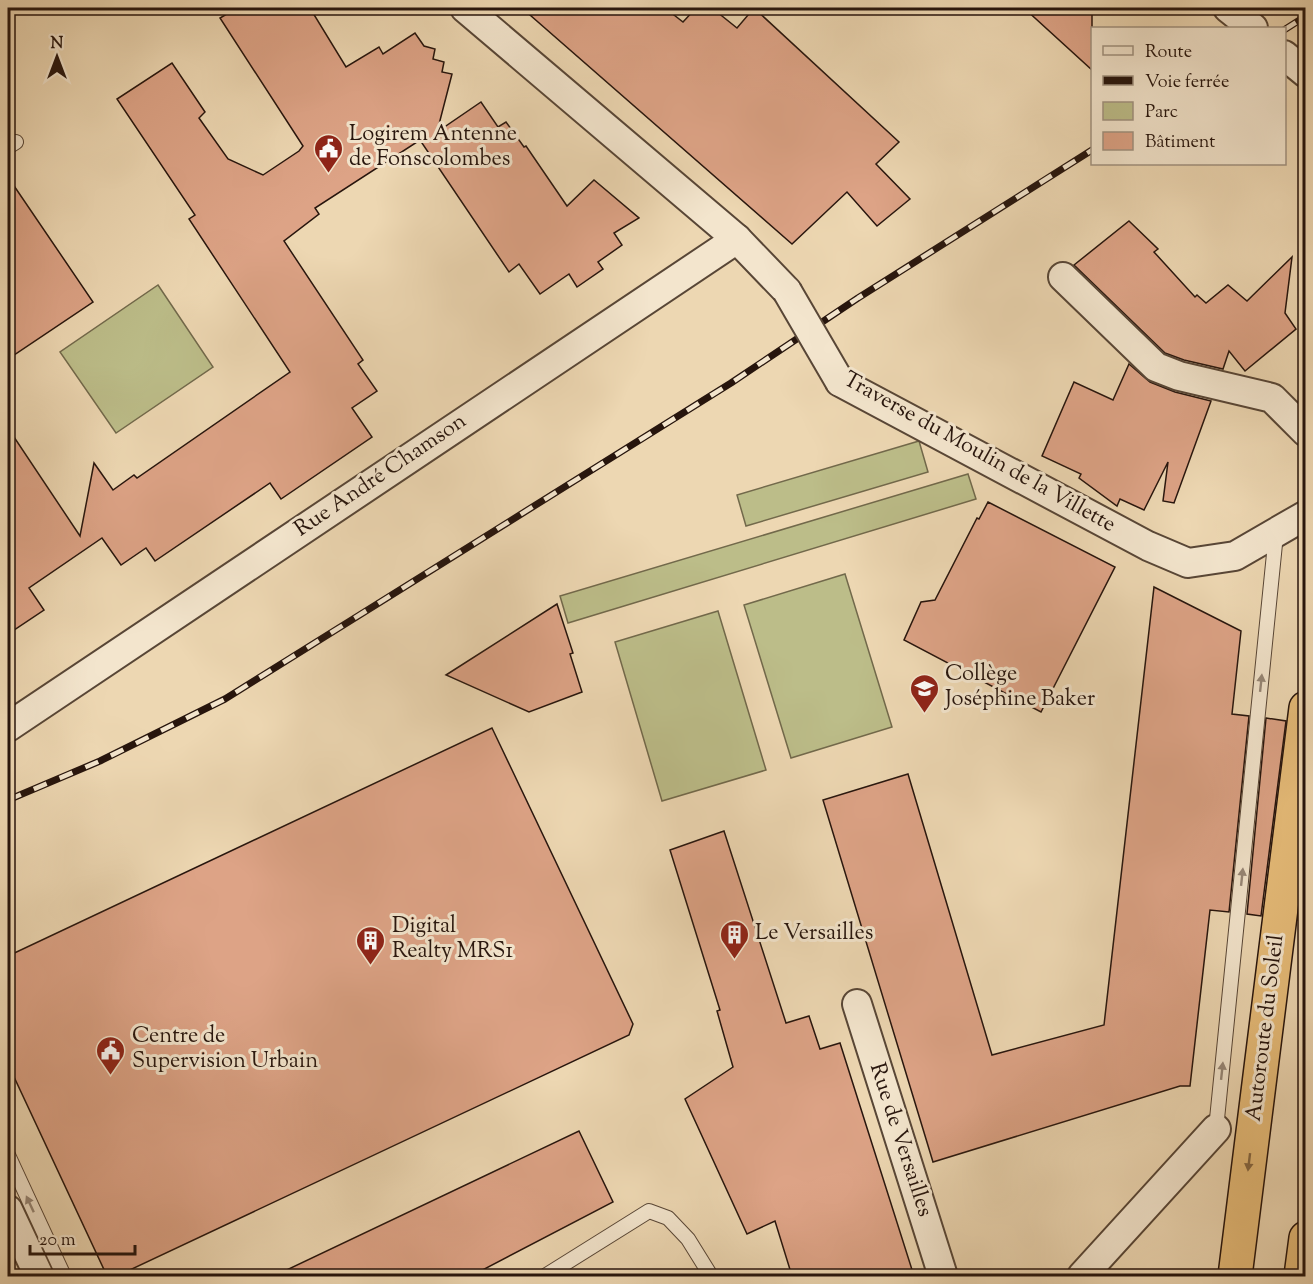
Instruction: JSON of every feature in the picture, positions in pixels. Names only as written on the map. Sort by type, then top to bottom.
[{"type":"highway","name":"Autoroute du Soleil","points":[[1235,1276],[1305,708]]},
{"type":"highway","points":[[1301,1276],[1305,1238]]},
{"type":"street","name":"Traverse du Moulin de la Villette","points":[[465,8],[737,239],[787,291],[840,382],[1148,546],[1188,563],[1235,556],[1305,515]]},
{"type":"street","points":[[1228,8],[1252,27]]},
{"type":"street","points":[[1286,57],[1305,73]]},
{"type":"street","name":"Rue André Chamson","points":[[13,720],[737,239]]},
{"type":"street","points":[[1063,277],[1156,367],[1179,376],[1272,398],[1305,432]]},
{"type":"street","name":"Rue de Versailles","points":[[857,1004],[943,1276]]},
{"type":"street","points":[[1082,1276],[1216,1129]]},
{"type":"street","points":[[8,1210],[39,1276]]},
{"type":"lane","points":[[1216,1129],[1276,532]]},
{"type":"lane","points":[[8,1155],[64,1276]]},
{"type":"lane","points":[[545,1276],[649,1211],[668,1218],[688,1239],[711,1276]]},
{"type":"green space","points":[[158,285],[213,367],[116,433],[60,352]]},
{"type":"green space","points":[[919,441],[928,472],[746,526],[737,495]]},
{"type":"green space","points":[[968,474],[976,499],[568,623],[560,596]]},
{"type":"green space","points":[[845,574],[892,727],[791,758],[744,605]]},
{"type":"green space","points":[[718,611],[766,770],[662,801],[615,642]]},
{"type":"building","points":[[237,8],[310,8],[346,67],[379,47],[383,54],[415,33],[424,46],[435,49],[433,59],[444,62],[442,72],[452,74],[437,132],[481,102],[498,127],[506,122],[524,147],[526,146],[567,206],[594,180],[639,218],[614,233],[622,245],[598,262],[603,269],[577,287],[569,274],[540,294],[519,264],[509,272],[420,140],[315,208],[319,214],[284,241],[363,360],[358,364],[377,391],[352,408],[372,437],[281,499],[270,483],[155,561],[146,548],[121,565],[102,538],[29,588],[44,610],[8,634],[8,428],[80,536],[94,463],[113,490],[134,475],[137,478],[290,372],[189,219],[195,215],[117,99],[172,63],[205,112],[199,118],[228,159],[263,175],[299,151],[303,146],[220,18]]},
{"type":"building","points":[[522,8],[665,8],[683,22],[696,8],[712,8],[737,28],[754,8],[899,142],[876,164],[910,199],[877,226],[847,192],[792,244]]},
{"type":"building","points":[[1024,8],[1092,8],[1091,69]]},
{"type":"building","points":[[8,177],[93,302],[8,359]]},
{"type":"building","points":[[1129,221],[1158,249],[1154,252],[1195,297],[1197,295],[1206,303],[1228,285],[1247,301],[1292,257],[1285,313],[1296,329],[1245,371],[1229,351],[1223,369],[1165,353],[1074,265]]},
{"type":"building","points":[[1129,364],[1150,382],[1175,392],[1211,401],[1174,503],[1163,501],[1168,462],[1144,510],[1120,499],[1117,506],[1079,478],[1081,474],[1042,456],[1074,382],[1113,400]]},
{"type":"building","points":[[988,502],[1115,567],[1041,712],[904,640],[921,602],[935,600],[977,518],[979,519]]},
{"type":"building","points":[[1154,587],[1241,631],[1232,714],[1249,716],[1229,912],[1210,910],[1190,1086],[1180,1086],[933,1162],[823,800],[908,774],[992,1055],[1104,1025]]},
{"type":"building","points":[[557,604],[573,653],[570,654],[582,692],[529,712],[446,675]]},
{"type":"building","points":[[1266,718],[1286,721],[1261,916],[1247,914]]},
{"type":"building","name":"Digital Realty MRS1","points":[[492,728],[633,1024],[629,1035],[117,1276],[107,1276],[8,1064],[8,956]]},
{"type":"building","points":[[724,831],[786,1023],[809,1016],[820,1049],[840,1043],[914,1276],[792,1276],[775,1221],[747,1234],[685,1099],[733,1067],[717,1011],[720,1010],[670,850]]},
{"type":"building","points":[[1305,863],[1305,921],[1298,920]]},
{"type":"building","points":[[579,1131],[613,1202],[471,1276],[274,1276]]},
{"type":"railway","points":[[1286,29],[1306,16]]},
{"type":"railway","points":[[8,800],[100,761],[225,699],[731,383],[858,298],[1091,151]]},
{"type":"place","name":"Logirem Antenne de Fonscolombes","points":[[328,174]]},
{"type":"place","name":"Collège Joséphine Baker","points":[[924,714]]},
{"type":"place","name":"Le Versailles","points":[[734,960]]},
{"type":"place","name":"Digital Realty MRS1","points":[[371,966]]},
{"type":"place","name":"Centre de Supervision Urbain","points":[[111,1076]]}]
